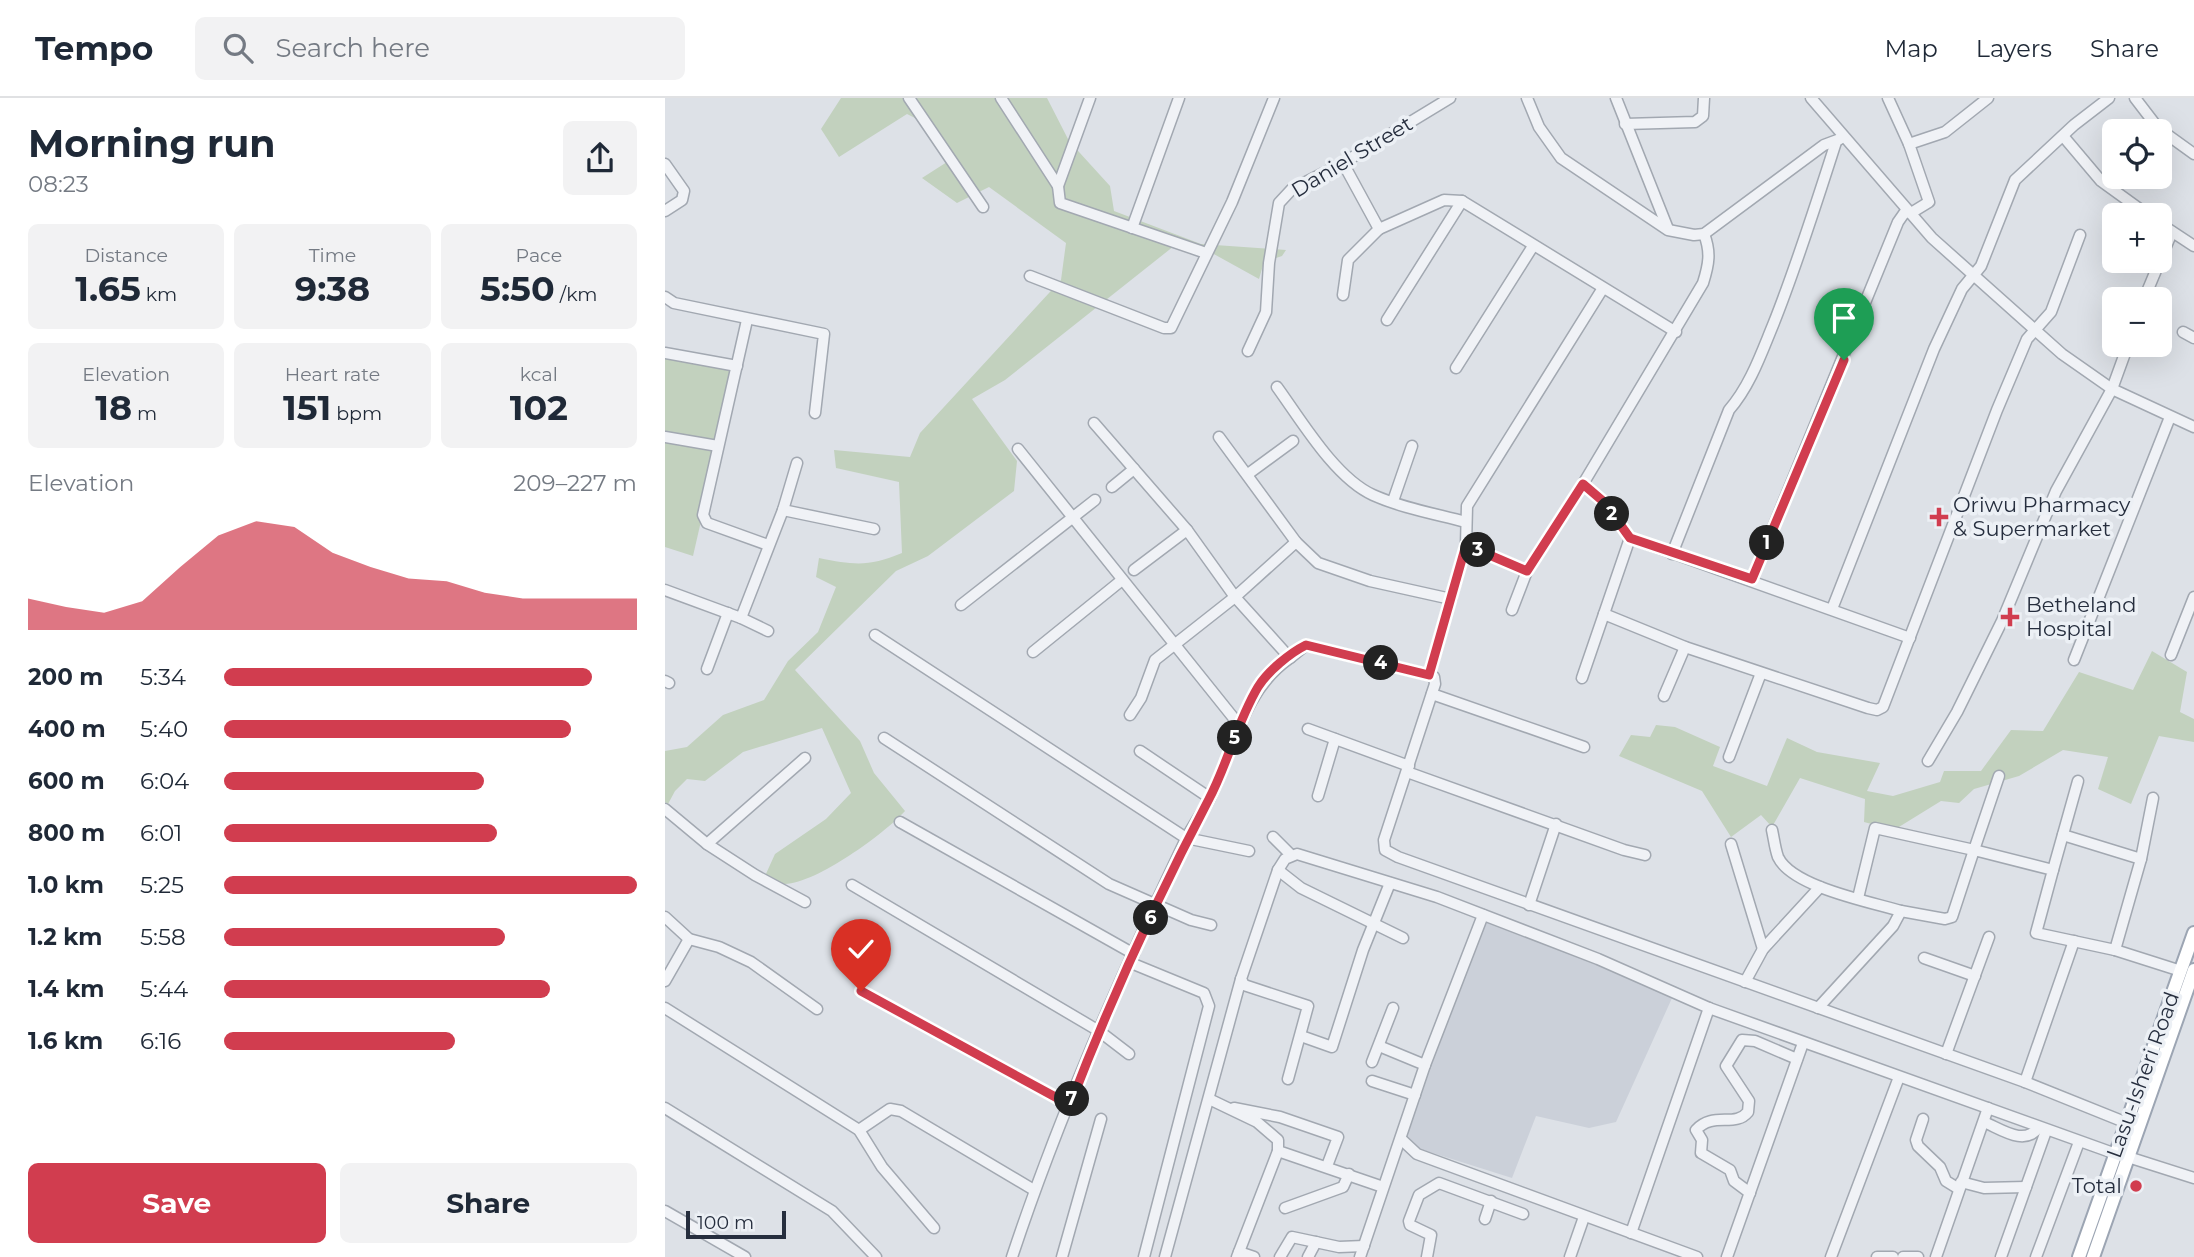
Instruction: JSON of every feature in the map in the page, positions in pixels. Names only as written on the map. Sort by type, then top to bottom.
[{"type":"main road","name":"Lasu-Isheri Road","points":[[2080,1257],[2092,1247],[2187,971],[2194,933]]},
{"type":"main road","name":"Lasu-Isheri Road","points":[[2122,1155],[2127,1123],[2187,971]]},
{"type":"street","points":[[909,98],[983,207]]},
{"type":"street","points":[[1002,98],[1058,186],[1060,203],[1206,253]]},
{"type":"street","points":[[1058,186],[1090,98]]},
{"type":"street","points":[[1132,228],[1179,98]]},
{"type":"street","name":"Daniel Street","points":[[1248,351],[1266,312],[1269,263],[1279,203],[1292,189],[1343,163],[1450,98]]},
{"type":"street","points":[[1527,98],[1539,127],[1561,158],[1668,230],[1690,235],[1704,234],[1824,145],[1840,139]]},
{"type":"street","points":[[1616,98],[1668,230]]},
{"type":"street","points":[[1625,124],[1695,122],[1703,116],[1705,98]]},
{"type":"street","points":[[1752,579],[1898,222],[1905,212],[1911,213],[1929,202],[1909,144],[1888,98]]},
{"type":"street","points":[[1909,144],[1945,132],[1989,98]]},
{"type":"street","points":[[1832,609],[1934,349],[1962,289],[1981,267],[2015,180],[2109,98]]},
{"type":"street","points":[[2136,98],[2158,128],[2194,154]]},
{"type":"street","points":[[1030,276],[1167,329],[1174,325],[1232,202],[1274,99]]},
{"type":"street","points":[[1816,99],[1840,139],[1973,277],[2034,330],[2080,369],[2112,389],[2194,427]]},
{"type":"street","points":[[2063,136],[2101,181],[2131,203]]},
{"type":"street","points":[[1672,554],[1729,410],[1744,391],[1781,305],[1840,139]]},
{"type":"street","points":[[1343,163],[1379,229]]},
{"type":"street","points":[[665,164],[684,196],[665,211]]},
{"type":"street","points":[[1343,295],[1352,252],[1379,229],[1444,200],[1462,201],[1676,332]]},
{"type":"street","points":[[1387,320],[1462,201]]},
{"type":"street","points":[[2172,232],[2194,246]]},
{"type":"street","points":[[1512,610],[1527,571],[1583,484],[1627,405],[1676,332],[1703,283],[1710,262],[1704,234]]},
{"type":"street","points":[[1604,614],[1685,647],[1761,673],[1868,708],[1877,710],[1883,707],[1997,410],[2034,330],[2051,312],[2080,235]]},
{"type":"street","points":[[1457,368],[1533,246]]},
{"type":"street","points":[[1429,675],[1466,545],[1467,506],[1603,288]]},
{"type":"street","points":[[665,297],[674,303],[747,320],[818,331],[826,335],[815,413]]},
{"type":"street","points":[[747,320],[704,519],[707,523],[768,545]]},
{"type":"street","points":[[2183,332],[2194,338]]},
{"type":"street","points":[[665,353],[737,366]]},
{"type":"street","points":[[1928,761],[1958,712],[2003,621],[2056,491],[2112,389],[2124,357]]},
{"type":"street","points":[[1277,387],[1346,475],[1373,495],[1466,522]]},
{"type":"street","points":[[2074,660],[2170,417]]},
{"type":"street","points":[[1094,423],[1187,530],[1234,597],[1290,657]]},
{"type":"street","points":[[665,437],[718,446]]},
{"type":"street","points":[[1219,437],[1296,542],[1318,563],[1370,581],[1451,599]]},
{"type":"street","points":[[1248,474],[1293,441]]},
{"type":"street","points":[[1392,501],[1412,446]]},
{"type":"street","points":[[1018,449],[1240,726]]},
{"type":"street","points":[[741,618],[783,510],[797,463]]},
{"type":"street","points":[[1112,487],[1134,469]]},
{"type":"street","points":[[1583,484],[1604,502],[1630,538],[1752,579],[1910,638]]},
{"type":"street","points":[[961,605],[1095,500]]},
{"type":"street","points":[[783,510],[874,528]]},
{"type":"street","points":[[1134,570],[1187,530]]},
{"type":"street","points":[[1582,678],[1630,538]]},
{"type":"street","points":[[1130,715],[1141,698],[1155,660],[1234,597],[1296,542]]},
{"type":"street","points":[[1466,545],[1527,571]]},
{"type":"street","points":[[1033,652],[1122,579]]},
{"type":"street","points":[[665,590],[768,631]]},
{"type":"street","points":[[2171,655],[2194,597]]},
{"type":"street","points":[[707,669],[728,613]]},
{"type":"street","points":[[874,635],[1187,838],[1249,851]]},
{"type":"street","points":[[1012,1257],[1034,1191],[1099,1031],[1187,838],[1210,798],[1258,687],[1306,645],[1429,675],[1435,680],[1384,843],[1385,849],[1398,857],[1946,1054],[2127,1123]]},
{"type":"street","points":[[1664,696],[1685,647]]},
{"type":"street","points":[[1729,757],[1761,673]]},
{"type":"street","points":[[1432,694],[1584,747]]},
{"type":"street","points":[[1308,729],[1624,850],[1645,855]]},
{"type":"street","points":[[884,738],[1109,884],[1157,906],[1211,925]]},
{"type":"street","points":[[1318,796],[1335,739]]},
{"type":"street","points":[[1140,751],[1210,798]]},
{"type":"street","points":[[707,844],[805,758]]},
{"type":"street","points":[[1772,830],[1778,858],[1788,869],[1820,887],[1901,911],[1945,919],[1952,917],[1999,776]]},
{"type":"street","points":[[2078,781],[2036,933],[2115,950],[2187,971]]},
{"type":"street","points":[[2115,950],[2141,859],[2153,798]]},
{"type":"street","points":[[665,810],[707,844],[755,875],[805,902]]},
{"type":"street","points":[[900,822],[1132,959],[1204,993],[1209,1006],[1144,1257]]},
{"type":"street","points":[[1529,905],[1556,824]]},
{"type":"street","points":[[1858,898],[1875,828],[2053,870]]},
{"type":"street","points":[[2063,835],[2141,859]]},
{"type":"street","points":[[1273,837],[1291,855],[1306,855],[1483,915],[1598,959],[1709,1009],[2079,1142],[2194,1178]]},
{"type":"street","points":[[1731,844],[1763,949]]},
{"type":"street","points":[[1165,1257],[1241,979],[1278,870],[1291,855]]},
{"type":"street","points":[[1278,870],[1301,888],[1403,938]]},
{"type":"street","points":[[1301,1036],[1332,1047],[1373,922],[1390,883]]},
{"type":"street","points":[[852,885],[1099,1031],[1129,1054]]},
{"type":"street","points":[[1745,982],[1763,949],[1820,887]]},
{"type":"street","points":[[1818,1008],[1893,926],[1901,911]]},
{"type":"street","points":[[1360,1257],[1425,1065],[1483,915]]},
{"type":"street","points":[[665,917],[689,939],[719,947],[751,962],[817,1009]]},
{"type":"street","points":[[1946,1054],[1989,937]]},
{"type":"street","points":[[665,981],[689,939]]},
{"type":"street","points":[[2025,1083],[2074,941]]},
{"type":"street","points":[[1924,958],[1975,976]]},
{"type":"street","points":[[1241,979],[1244,985],[1308,1006],[1288,1079]]},
{"type":"street","points":[[861,991],[1070,1105]]},
{"type":"street","points":[[665,1008],[859,1130],[882,1167],[934,1228]]},
{"type":"street","points":[[1372,1062],[1393,1008]]},
{"type":"street","points":[[1631,1233],[1709,1009]]},
{"type":"street","points":[[1750,1193],[1734,1181],[1730,1170],[1702,1153],[1702,1140],[1696,1130],[1717,1118],[1734,1120],[1748,1112],[1749,1101],[1728,1074],[1726,1066],[1742,1040],[1755,1041],[1797,1059]]},
{"type":"street","points":[[1727,1257],[1803,1043]]},
{"type":"street","points":[[1379,1046],[1425,1065]]},
{"type":"street","points":[[1831,1257],[1899,1077]]},
{"type":"street","points":[[1372,1081],[1415,1095]]},
{"type":"street","points":[[1209,1098],[1267,1129],[1277,1140],[1278,1151],[1238,1254],[1254,1257]]},
{"type":"street","points":[[1226,1107],[1280,1117],[1338,1137],[1327,1166]]},
{"type":"street","points":[[665,1108],[832,1211],[876,1257]]},
{"type":"street","points":[[1936,1257],[1989,1108]]},
{"type":"street","points":[[859,1130],[890,1109],[901,1111],[1034,1191]]},
{"type":"street","points":[[1062,1257],[1101,1119]]},
{"type":"street","points":[[1923,1119],[1916,1140],[1918,1146],[1940,1167],[1946,1181],[1984,1188],[2026,1187]]},
{"type":"street","points":[[1984,1122],[2017,1136],[2029,1137],[2043,1129]]},
{"type":"street","points":[[2001,1257],[2043,1129]]},
{"type":"street","points":[[1401,1139],[1417,1154]]},
{"type":"street","points":[[2036,1257],[2079,1142]]},
{"type":"street","points":[[1278,1151],[1384,1187]]},
{"type":"street","points":[[1396,1154],[1417,1154],[1697,1257]]},
{"type":"street","points":[[1460,1189],[1467,1173]]},
{"type":"street","points":[[1286,1208],[1343,1187],[1349,1174]]},
{"type":"street","points":[[1427,1257],[1431,1235],[1411,1225],[1411,1208],[1422,1192],[1439,1183],[1523,1214]]},
{"type":"street","points":[[1485,1219],[1491,1201]]},
{"type":"street","points":[[665,1211],[745,1257]]},
{"type":"street","points":[[1570,1257],[1584,1217]]},
{"type":"street","points":[[1280,1257],[1292,1237],[1339,1247],[1364,1246]]},
{"type":"street","points":[[1308,1257],[1316,1242]]},
{"type":"street","points":[[1877,1257],[1893,1257]]},
{"type":"street","points":[[1903,1257],[1918,1257]]},
{"type":"shaded area","points":[[1498,918],[1677,987],[1616,1122],[1589,1128],[1536,1116],[1512,1178],[1417,1148],[1407,1138],[1408,1124],[1446,1020],[1488,919]]},
{"type":"green space","points":[[841,98],[1047,98],[1069,141],[1110,186],[1114,211],[1201,244],[1286,250],[1282,256],[1264,262],[1259,279],[1212,253],[1174,246],[1005,380],[972,399],[1017,461],[1014,491],[928,556],[896,571],[795,670],[860,741],[874,773],[905,811],[882,832],[831,867],[798,882],[785,884],[765,876],[775,854],[826,819],[851,793],[822,728],[743,752],[705,781],[687,779],[675,791],[668,804],[665,802],[665,751],[687,747],[723,715],[764,700],[788,661],[818,632],[836,587],[816,577],[819,558],[870,563],[902,553],[899,482],[836,468],[834,450],[910,457],[920,433],[1061,280],[1066,243],[989,187],[957,203],[922,178],[947,162],[923,122],[907,114],[839,157],[821,129]]},
{"type":"green space","points":[[665,354],[737,364],[693,556],[665,547]]},
{"type":"green space","points":[[2152,651],[2187,672],[2180,712],[2194,719],[2194,742],[2159,736],[2131,804],[2098,789],[2108,757],[2063,750],[2019,776],[1974,789],[1959,803],[1941,801],[1894,830],[1864,822],[1865,799],[1800,778],[1772,827],[1761,815],[1731,837],[1702,791],[1619,756],[1631,735],[1650,737],[1656,725],[1675,727],[1720,747],[1713,766],[1767,786],[1787,738],[1817,752],[1880,763],[1867,791],[1893,796],[1940,782],[1944,771],[1981,771],[2011,730],[2043,731],[2079,672],[2133,690]]},
{"type":"place","name":"Oriwu Pharmacy & Supermarket","points":[[1939,517]]},
{"type":"place","name":"Betheland Hospital","points":[[2010,617]]},
{"type":"place","name":"Total","points":[[2136,1186]]},
{"type":"route","points":[[861,991],[1070,1105],[1099,1031],[1187,838],[1210,798],[1258,687],[1266,677],[1306,645],[1429,675],[1466,545],[1527,571],[1583,484],[1604,502],[1630,538],[1752,579],[1844,360]]}]
